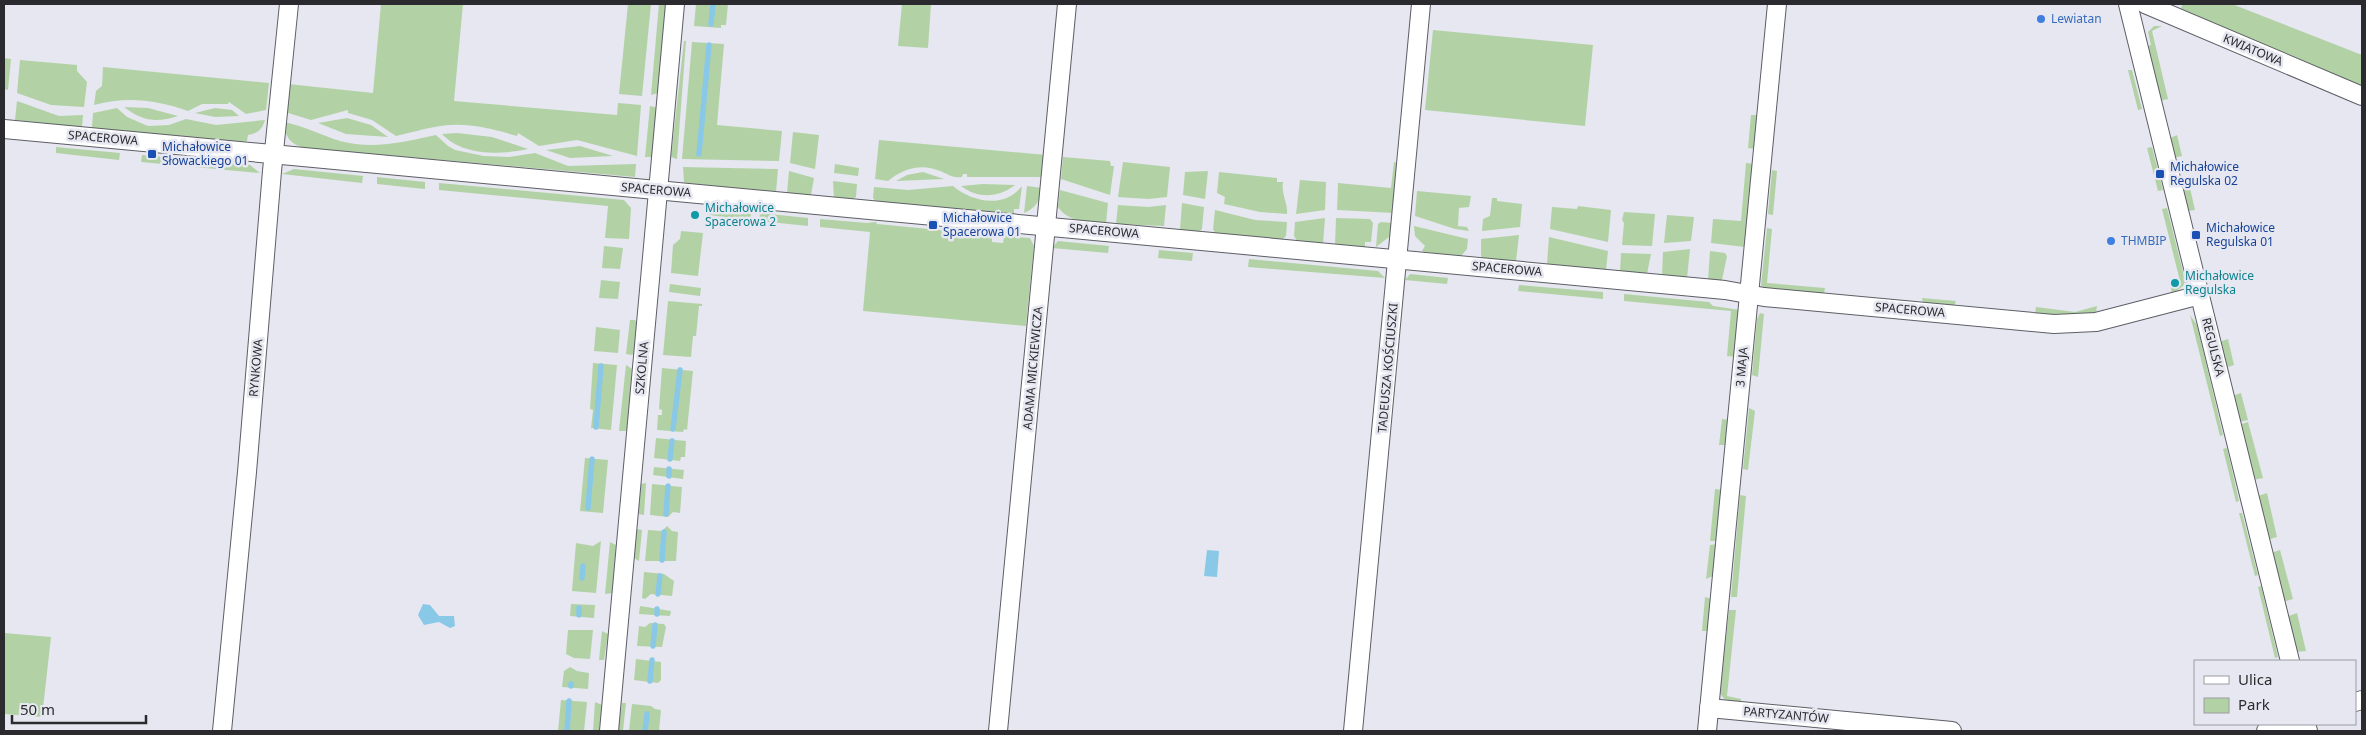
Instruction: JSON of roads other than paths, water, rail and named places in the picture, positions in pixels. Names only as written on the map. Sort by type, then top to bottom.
[{"type":"street","name":"RYNKOWA","points":[[222,731],[289,4]]},
{"type":"street","name":"SZKOLNA","points":[[609,731],[676,4]]},
{"type":"street","name":"ADAMA MICKIEWICZA","points":[[998,731],[1067,4]]},
{"type":"street","name":"TADEUSZA KOŚCIUSZKI","points":[[1353,731],[1421,4]]},
{"type":"street","name":"3 MAJA","points":[[1707,731],[1777,4]]},
{"type":"street","name":"REGULSKA","points":[[2128,4],[2290,660]]},
{"type":"street","name":"KWIATOWA","points":[[2145,4],[2362,96]]},
{"type":"street","name":"SPACEROWA","points":[[4,128],[659,191],[1398,258],[2064,324],[2096,322],[2200,295]]},
{"type":"street","name":"PARTYZANTÓW","points":[[1709,708],[1952,731]]},
{"type":"street","points":[[2266,731],[2290,725]]},
{"type":"water","points":[[1207,550],[1219,551],[1217,577],[1204,576]]},
{"type":"water","points":[[423,604],[430,605],[439,616],[454,616],[455,626],[450,628],[439,622],[424,625],[418,615]]},
{"type":"waterway","points":[[711,24],[713,4]]},
{"type":"waterway","points":[[699,154],[709,45]]},
{"type":"waterway","points":[[596,427],[601,366]]},
{"type":"waterway","points":[[673,429],[680,370]]},
{"type":"waterway","points":[[670,459],[672,441]]},
{"type":"waterway","points":[[588,508],[592,459]]},
{"type":"waterway","points":[[669,469],[669,476]]},
{"type":"waterway","points":[[666,514],[668,486]]},
{"type":"waterway","points":[[662,560],[664,532]]},
{"type":"waterway","points":[[582,578],[583,566]]},
{"type":"waterway","points":[[658,594],[660,576]]},
{"type":"waterway","points":[[579,608],[579,615]]},
{"type":"waterway","points":[[657,609],[657,614]]},
{"type":"waterway","points":[[653,646],[655,625]]},
{"type":"waterway","points":[[650,681],[652,660]]},
{"type":"waterway","points":[[567,731],[569,701]]},
{"type":"waterway","points":[[645,731],[647,714]]},
{"type":"place","name":"Lewiatan","points":[[2041,19]]},
{"type":"place","name":"Michałowice Słowackiego 01","points":[[152,154]]},
{"type":"place","name":"Michałowice Regulska 02","points":[[2160,174]]},
{"type":"place","name":"Michałowice Spacerowa 2","points":[[695,215]]},
{"type":"place","name":"Michałowice Spacerowa 01","points":[[933,225]]},
{"type":"place","name":"Michałowice Regulska 01","points":[[2196,235]]},
{"type":"place","name":"THMBIP","points":[[2111,241]]},
{"type":"place","name":"Michałowice Regulska","points":[[2175,283]]}]
